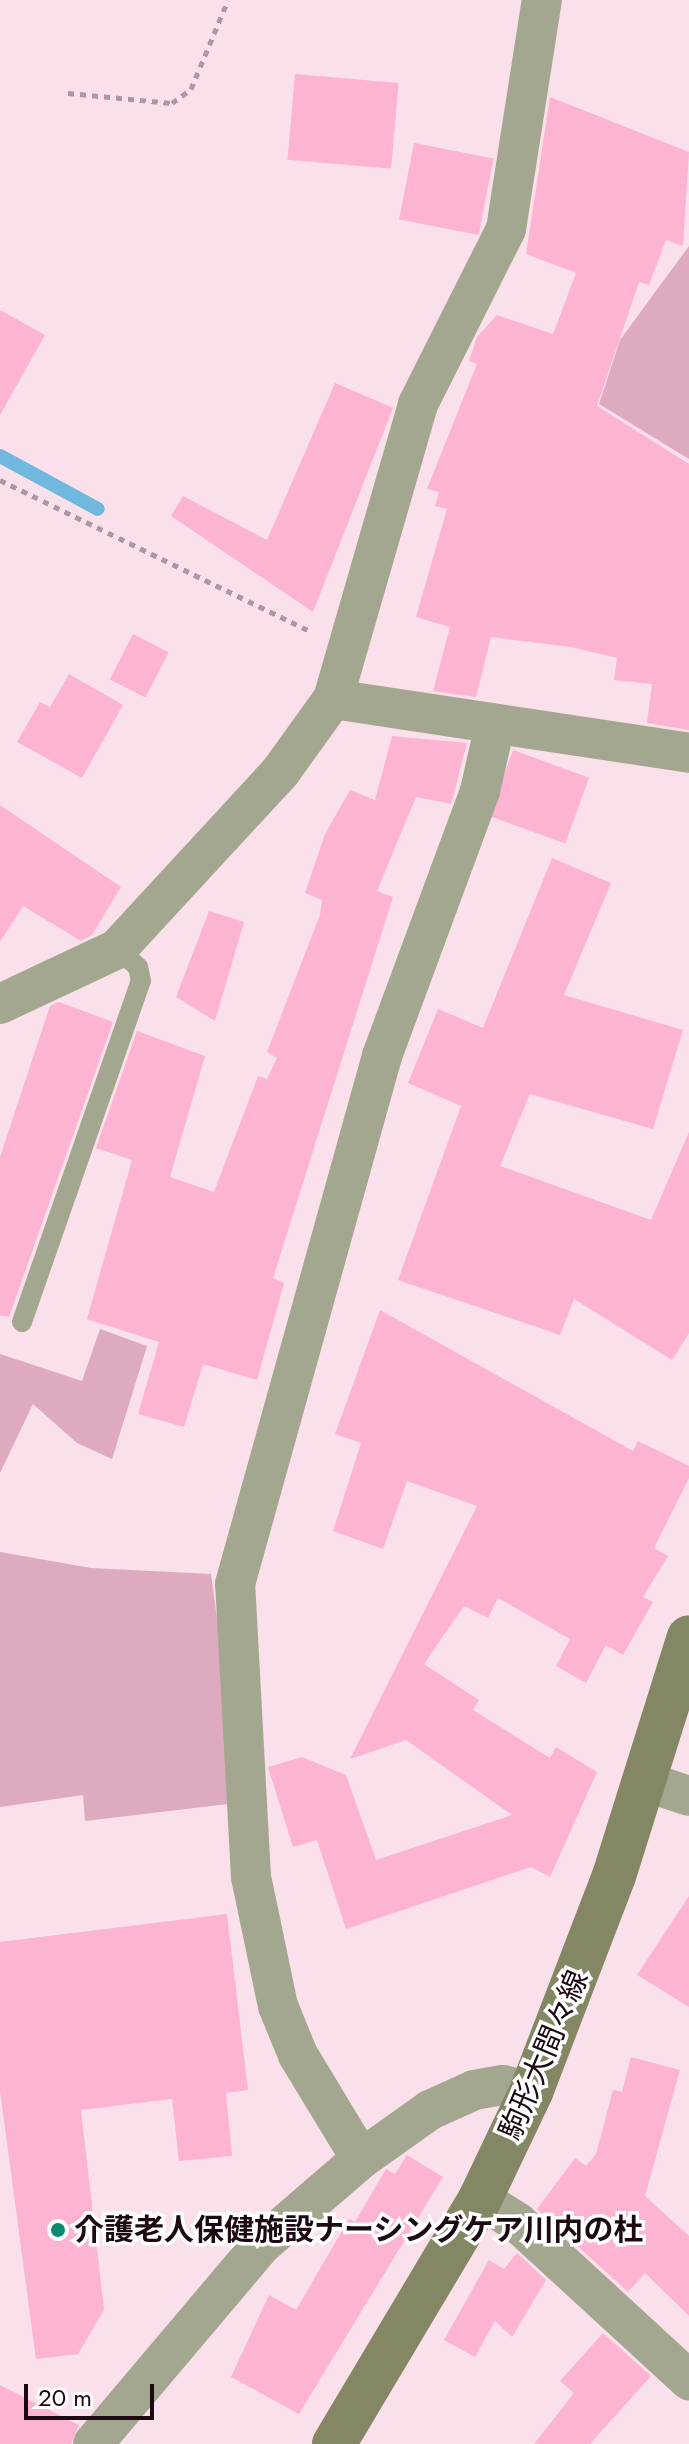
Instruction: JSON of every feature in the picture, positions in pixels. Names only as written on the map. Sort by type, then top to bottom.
[{"type":"main road","name":"駒形大間々線","points":[[334,2444],[480,2199],[531,2092],[644,1781],[689,1637]]},
{"type":"street","points":[[0,1004],[117,949],[281,771],[333,699],[418,404],[506,229],[542,0]]},
{"type":"street","points":[[333,699],[689,753]]},
{"type":"street","points":[[361,2159],[298,2055],[278,2006],[251,1877],[235,1584],[382,1056],[480,791],[495,725]]},
{"type":"street","points":[[644,1781],[689,1796]]},
{"type":"street","points":[[93,2444],[261,2245],[361,2159],[430,2110],[474,2090],[503,2085],[531,2092]]},
{"type":"street","points":[[480,2199],[517,2222],[689,2380]]},
{"type":"lane","points":[[22,1322],[141,981],[138,967],[117,949]]},
{"type":"path","points":[[68,93],[172,103],[191,89],[228,0]]},
{"type":"path","points":[[0,480],[309,630]]},
{"type":"shaded area","points":[[689,246],[689,459],[599,404],[620,340]]},
{"type":"shaded area","points":[[100,1329],[147,1346],[112,1459],[77,1443],[33,1404],[0,1473],[0,1354],[82,1381]]},
{"type":"shaded area","points":[[0,1552],[91,1568],[211,1574],[226,1686],[228,1804],[85,1821],[83,1795],[0,1807]]},
{"type":"building","points":[[295,74],[399,83],[391,169],[288,160]]},
{"type":"building","points":[[550,97],[689,152],[683,246],[666,240],[649,285],[639,282],[597,406],[689,464],[689,730],[647,723],[652,684],[614,680],[617,658],[571,647],[491,637],[476,697],[433,691],[450,627],[416,617],[447,509],[435,506],[439,492],[427,489],[477,364],[469,361],[477,337],[497,315],[553,334],[576,273],[526,254]]},
{"type":"building","points":[[414,143],[494,158],[479,235],[399,220]]},
{"type":"building","points":[[0,310],[45,335],[0,415]]},
{"type":"building","points":[[335,383],[393,408],[313,612],[171,516],[183,496],[267,540]]},
{"type":"building","points":[[133,634],[169,652],[145,698],[110,679]]},
{"type":"building","points":[[69,674],[123,705],[82,778],[17,742],[40,702],[50,707]]},
{"type":"building","points":[[392,736],[467,743],[451,804],[416,797],[377,891],[393,897],[273,1278],[284,1283],[257,1380],[203,1364],[184,1427],[138,1414],[159,1342],[87,1319],[132,1160],[96,1148],[137,1031],[205,1056],[170,1177],[214,1192],[258,1076],[267,1079],[277,1058],[267,1052],[320,915],[322,900],[305,893],[325,834],[350,790],[375,800]]},
{"type":"building","points":[[513,750],[589,778],[565,843],[489,816]]},
{"type":"building","points":[[0,805],[121,887],[92,935],[81,941],[23,906],[0,942]]},
{"type":"building","points":[[552,858],[611,883],[564,995],[683,1030],[653,1129],[530,1094],[500,1166],[651,1220],[689,1132],[689,1333],[672,1360],[574,1299],[560,1335],[398,1280],[461,1106],[408,1083],[438,1009],[483,1028]]},
{"type":"building","points":[[209,911],[244,922],[215,1021],[176,997]]},
{"type":"building","points":[[59,1002],[113,1022],[9,1317],[0,1315],[0,1157],[50,1006]]},
{"type":"building","points":[[380,1310],[633,1451],[638,1441],[689,1466],[689,1478],[654,1548],[668,1556],[643,1597],[653,1602],[623,1655],[606,1645],[586,1683],[556,1666],[570,1639],[498,1598],[488,1618],[464,1606],[424,1664],[479,1700],[473,1710],[550,1758],[556,1747],[597,1772],[550,1877],[531,1867],[346,1929],[317,1840],[293,1847],[268,1767],[302,1757],[346,1775],[376,1860],[512,1815],[406,1740],[350,1759],[477,1506],[407,1481],[383,1549],[333,1531],[361,1443],[335,1434]]},
{"type":"building","points":[[689,1896],[689,2007],[637,1975]]},
{"type":"building","name":"介護老人保健施設ナーシングケア川内の杜","points":[[227,1914],[248,2090],[226,2093],[232,2156],[179,2161],[172,2099],[81,2110],[104,2310],[78,2354],[36,2359],[0,2091],[0,1942]]},
{"type":"building","points":[[631,2057],[680,2070],[645,2196],[689,2236],[689,2316],[645,2273],[628,2292],[537,2209],[575,2158],[586,2166],[596,2154],[613,2090],[622,2092]]},
{"type":"building","points":[[407,2155],[443,2177],[299,2414],[231,2377],[269,2295],[296,2310],[349,2219],[355,2222],[386,2169],[395,2174]]},
{"type":"building","points":[[517,2253],[546,2280],[512,2337],[495,2321],[475,2357],[444,2340],[489,2260],[504,2269]]},
{"type":"building","points":[[603,2333],[651,2376],[590,2444],[534,2444],[574,2393],[560,2381]]},
{"type":"building","points":[[0,2385],[79,2425],[71,2444],[0,2444]]},
{"type":"waterway","points":[[0,456],[98,509]]},
{"type":"place","name":"介護老人保健施設ナーシングケア川内の杜","points":[[58,2230]]}]
